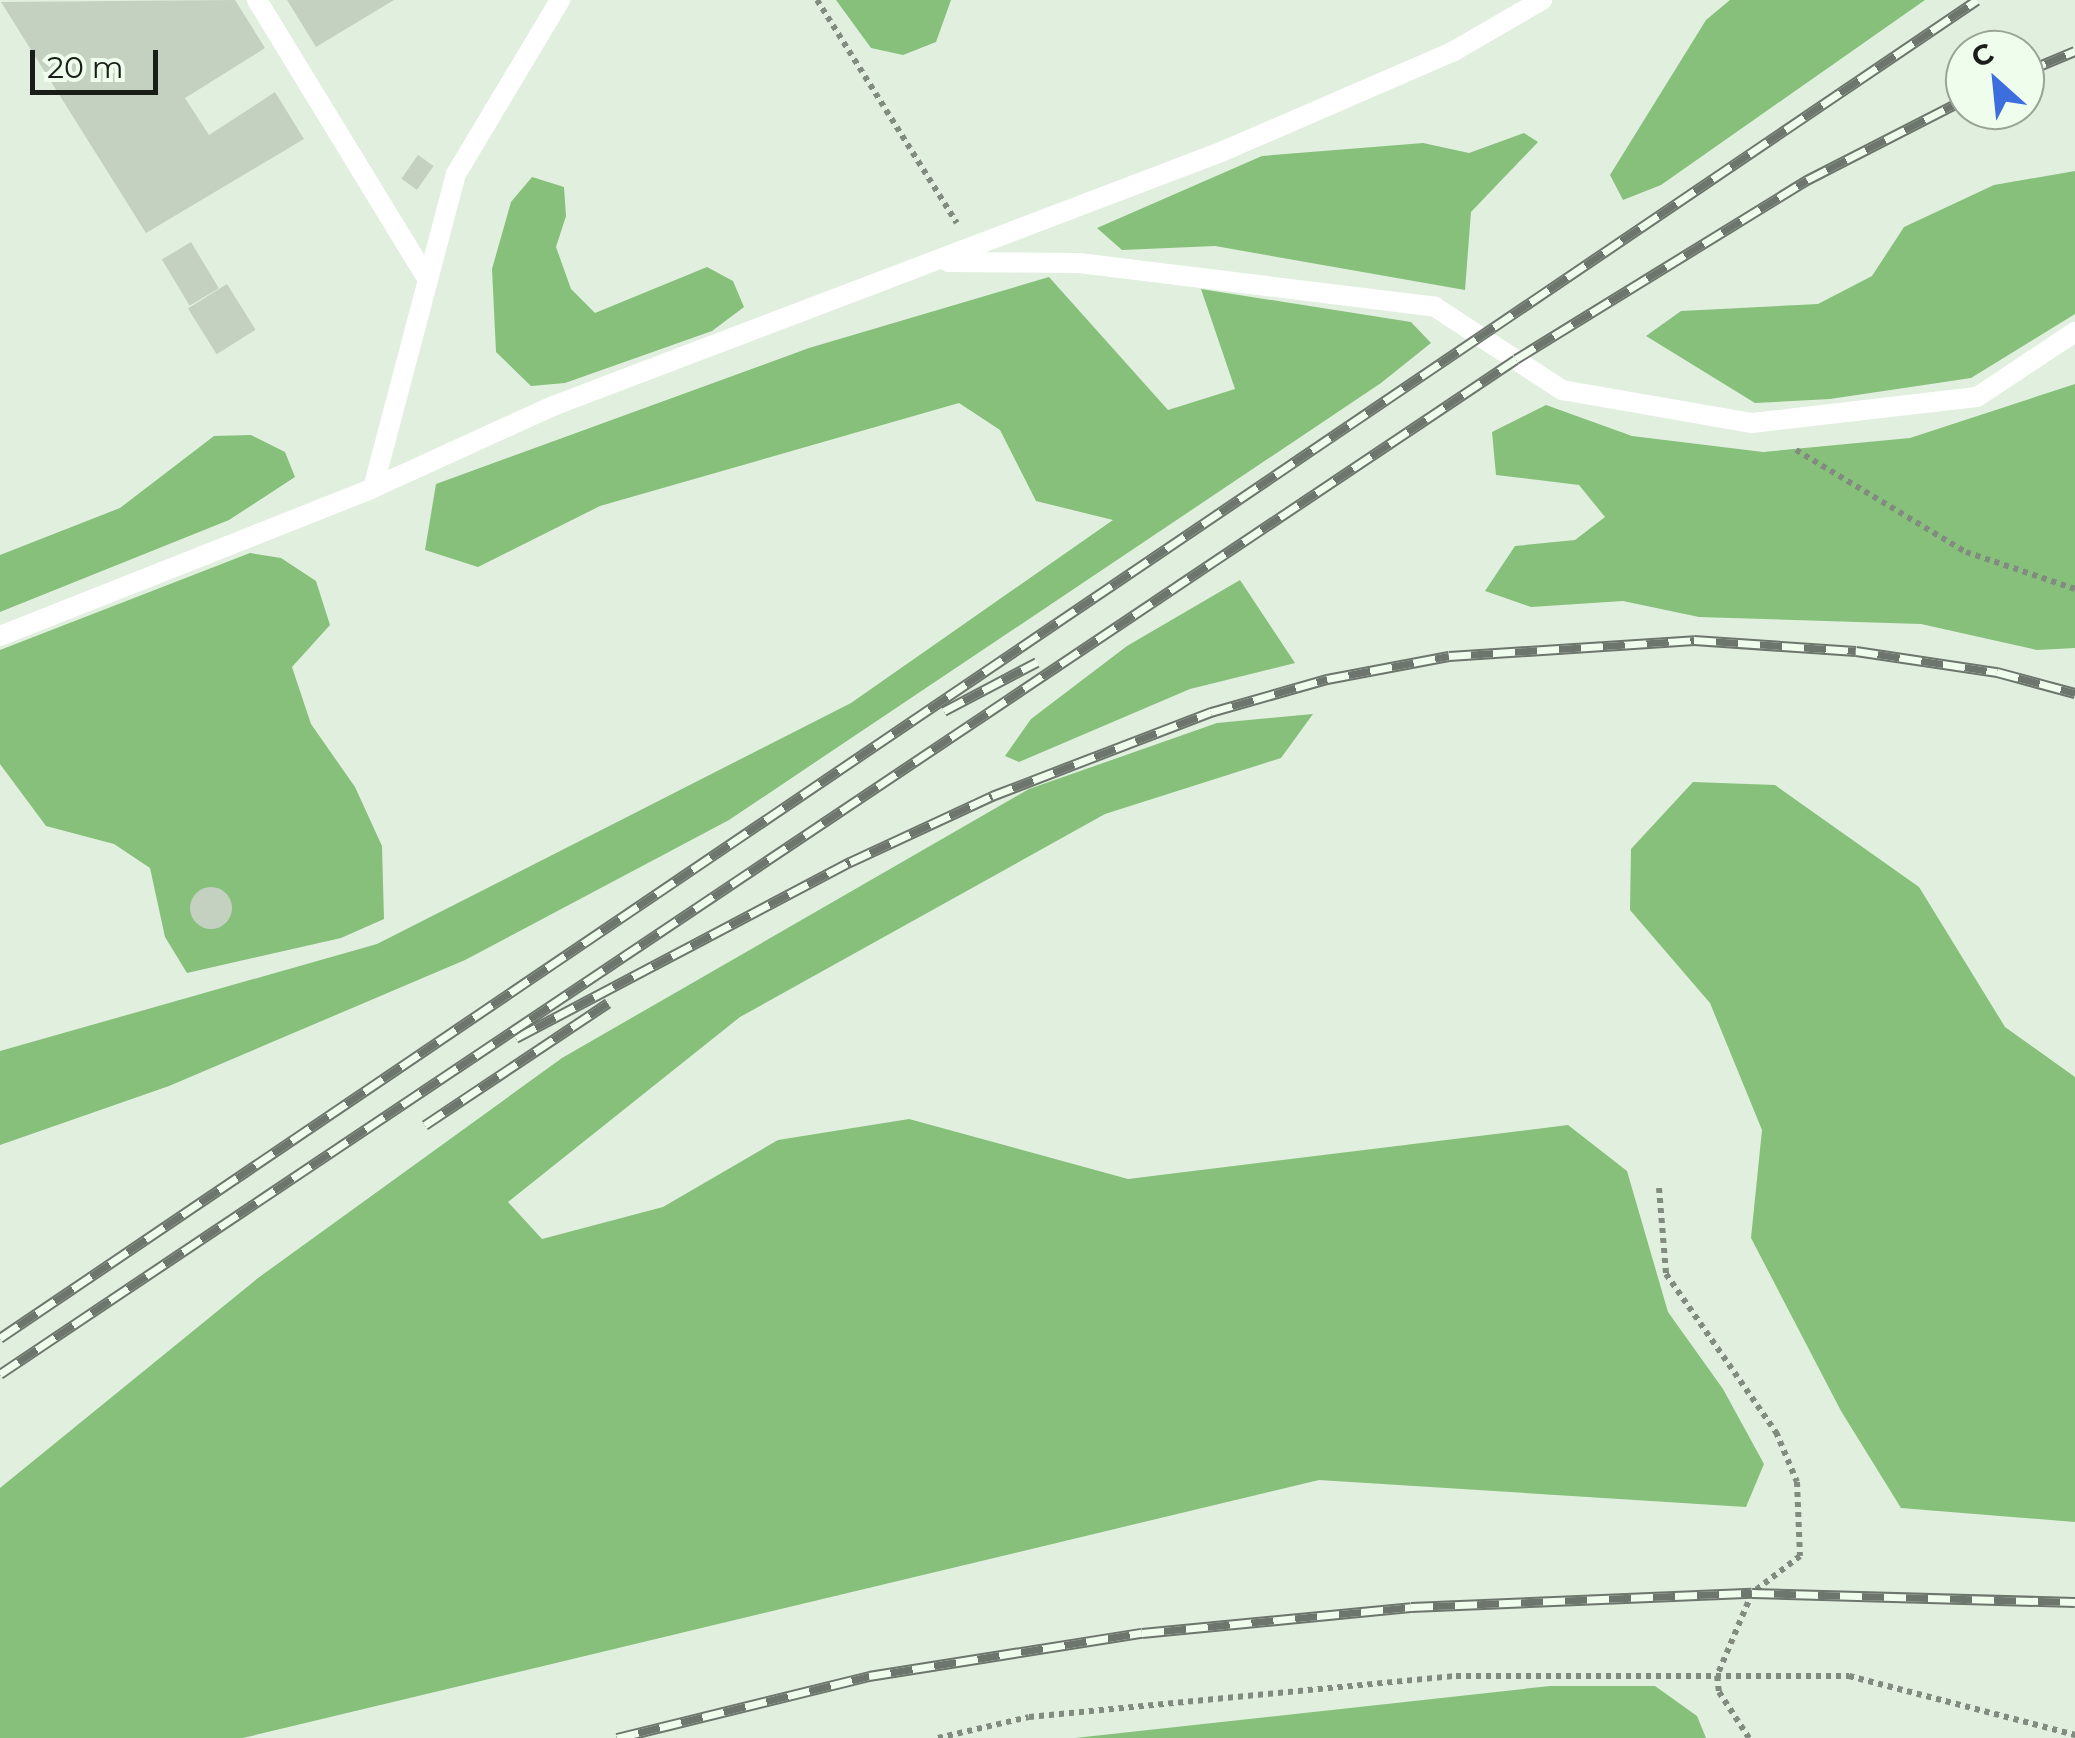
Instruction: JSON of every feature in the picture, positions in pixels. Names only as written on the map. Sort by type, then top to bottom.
[{"type":"lane","points":[[256,0],[426,274]]},
{"type":"lane","points":[[373,488],[426,274],[456,174],[560,0]]},
{"type":"lane","points":[[0,636],[373,488],[552,406],[972,248],[1454,50],[1542,0]]},
{"type":"lane","points":[[936,262],[1079,263],[1434,306],[1562,390],[1752,423],[1977,397],[2075,332]]},
{"type":"path","points":[[817,0],[972,248]]},
{"type":"path","points":[[1752,423],[1966,552],[2075,590]]},
{"type":"path","points":[[1660,1188],[1666,1274],[1776,1432],[1797,1482],[1800,1556],[1752,1592],[1717,1676],[1719,1692],[1749,1738]]},
{"type":"path","points":[[938,1738],[1030,1717],[1456,1676],[1849,1676],[2075,1735]]},
{"type":"green space","points":[[836,0],[951,0],[936,42],[903,55],[871,48]]},
{"type":"green space","points":[[1730,0],[1925,0],[1661,185],[1623,200],[1610,175],[1706,20]]},
{"type":"green space","points":[[1524,133],[1538,142],[1471,212],[1465,290],[1215,246],[1122,250],[1097,228],[1262,156],[1423,143],[1469,153]]},
{"type":"green space","points":[[2075,171],[2075,314],[1971,378],[1830,399],[1755,403],[1646,336],[1681,311],[1818,304],[1872,276],[1904,227],[1994,185]]},
{"type":"green space","points":[[532,177],[564,187],[566,216],[556,247],[571,289],[595,313],[707,267],[733,281],[744,307],[712,331],[565,383],[531,386],[496,352],[492,269],[511,202]]},
{"type":"green space","points":[[1049,277],[1168,410],[1235,389],[1201,289],[1411,322],[1431,343],[1381,383],[729,820],[465,960],[169,1086],[0,1145],[0,1051],[377,944],[851,703],[1113,520],[1036,501],[1000,430],[959,403],[600,506],[478,567],[425,550],[436,484],[809,348]]},
{"type":"green space","points":[[2075,384],[2075,648],[2037,650],[1921,624],[1699,617],[1623,601],[1531,607],[1485,591],[1515,546],[1575,540],[1605,517],[1579,485],[1496,475],[1492,432],[1546,405],[1632,436],[1763,452],[1910,438]]},
{"type":"green space","points":[[251,435],[285,452],[295,477],[229,520],[0,612],[0,555],[120,508],[214,436]]},
{"type":"green space","points":[[250,553],[281,558],[316,581],[330,625],[292,667],[311,724],[355,787],[382,846],[384,919],[341,938],[187,973],[165,937],[150,868],[114,844],[46,826],[0,764],[0,650]]},
{"type":"green space","points":[[1240,580],[1295,663],[1190,689],[1019,762],[1005,756],[1031,719],[1127,646]]},
{"type":"green space","points":[[1313,714],[1281,758],[1105,814],[740,1017],[508,1202],[542,1239],[663,1207],[778,1140],[909,1119],[1128,1179],[1568,1125],[1627,1171],[1668,1312],[1723,1389],[1764,1464],[1746,1507],[1319,1480],[243,1738],[0,1738],[0,1488],[258,1278],[562,1058],[1029,789],[1217,723]]},
{"type":"green space","points":[[1693,782],[1775,785],[1919,887],[2005,1027],[2075,1077],[2075,1522],[1901,1508],[1841,1411],[1751,1238],[1762,1130],[1710,1003],[1630,910],[1631,849]]},
{"type":"green space","points":[[1550,1686],[1655,1686],[1697,1716],[1706,1738],[1075,1738]]},
{"type":"building","points":[[235,0],[265,48],[185,98],[209,135],[275,92],[304,139],[146,233],[1,2]]},
{"type":"building","points":[[287,0],[394,0],[316,47]]},
{"type":"building","points":[[418,155],[434,166],[417,190],[401,179]]},
{"type":"building","points":[[191,242],[219,288],[190,306],[162,260]]},
{"type":"building","points":[[227,284],[256,330],[217,354],[188,308]]},
{"type":"building","points":[[211,887],[226,893],[232,908],[226,923],[211,929],[196,923],[190,908],[196,893]]},
{"type":"railway","points":[[0,1338],[1977,0]]},
{"type":"railway","points":[[2045,64],[2075,51]]},
{"type":"railway","points":[[0,1374],[1516,359],[1807,180],[1945,109]]},
{"type":"railway","points":[[516,1038],[850,862],[992,796],[1211,712],[1327,679],[1449,656],[1694,640],[1856,651],[1997,672],[2075,693]]},
{"type":"railway","points":[[944,711],[1037,662]]},
{"type":"railway","points":[[425,1125],[608,1003]]},
{"type":"railway","points":[[617,1738],[869,1676],[1142,1633],[1411,1607],[1752,1593],[2075,1602]]}]
